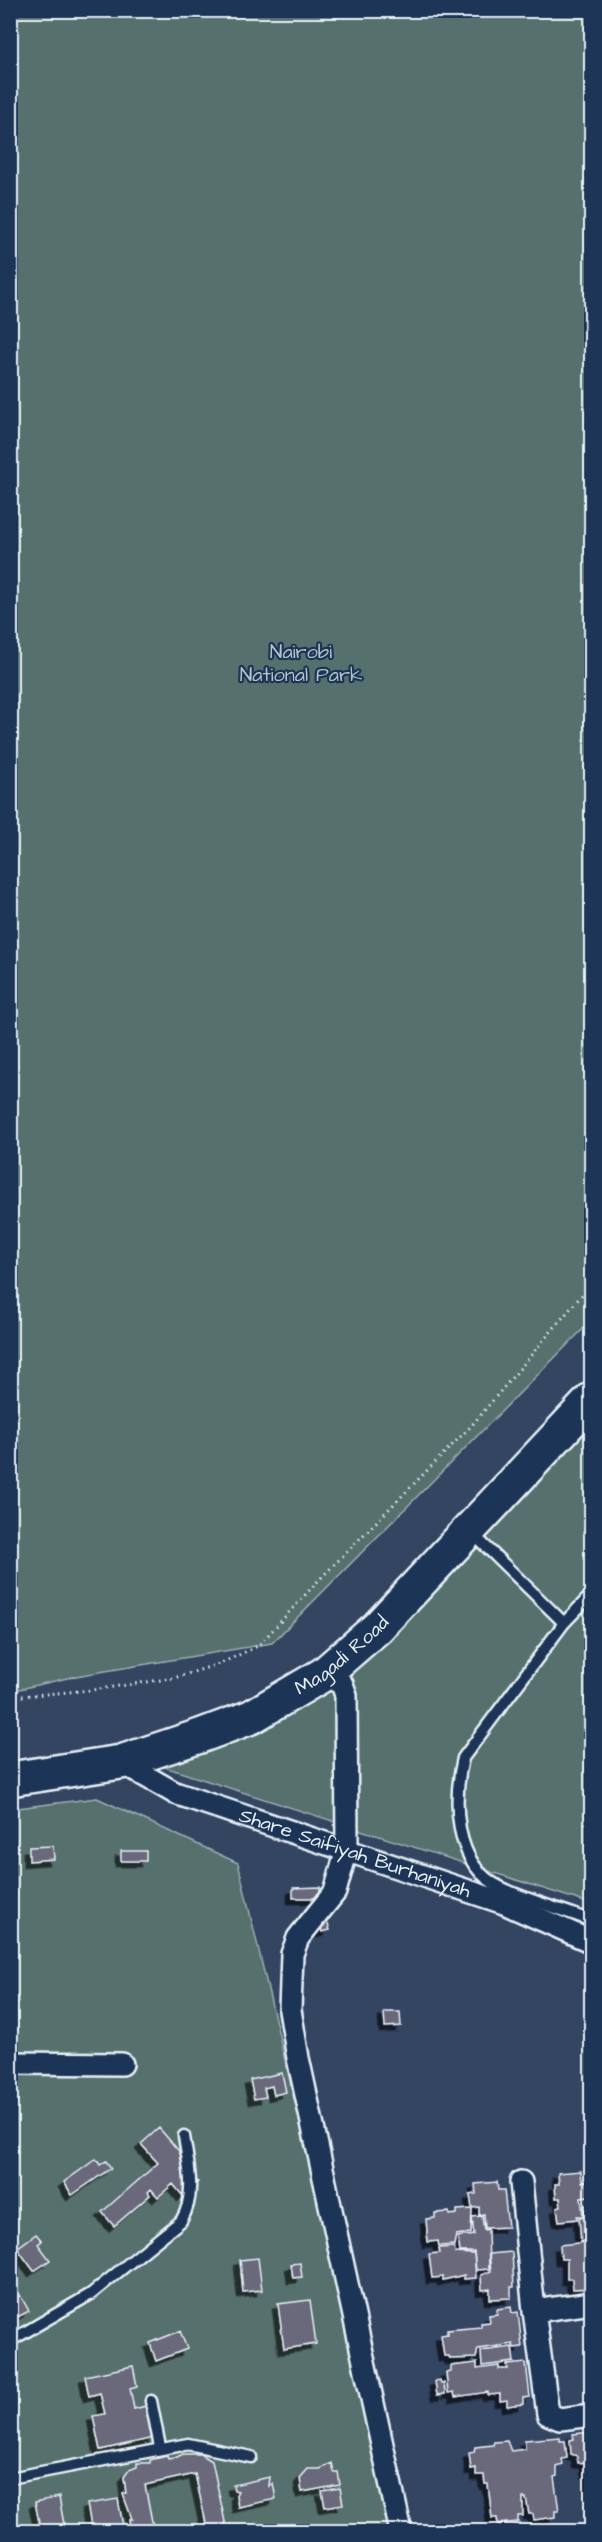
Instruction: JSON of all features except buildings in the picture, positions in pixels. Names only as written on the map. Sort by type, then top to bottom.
[{"type":"highway","name":"Magadi Road","points":[[10,1779],[121,1762],[251,1717],[324,1674],[377,1628],[591,1399]]},
{"type":"street","points":[[324,1674],[342,1684],[346,1695],[347,1849],[335,1892],[298,1938],[292,1954],[290,2010],[298,2058],[400,2532]]},
{"type":"street","name":"Share Saifiyah Burhaniyah","points":[[121,1762],[175,1793],[347,1849],[504,1904],[591,1942]]},
{"type":"street","points":[[10,2063],[122,2064]]},
{"type":"street","points":[[521,2182],[534,2312],[548,2414],[560,2419],[591,2415]]},
{"type":"street","points":[[534,2312],[591,2303]]},
{"type":"lane","points":[[470,1531],[564,1623]]},
{"type":"lane","points":[[591,1594],[564,1623],[463,1758],[457,1804],[461,1835],[481,1873],[498,1887],[591,1921]]},
{"type":"lane","points":[[10,2341],[91,2294],[181,2221],[189,2208],[191,2191],[184,2136]]},
{"type":"lane","points":[[151,2401],[160,2447]]},
{"type":"lane","points":[[10,2478],[160,2447],[188,2444],[251,2457]]},
{"type":"path","points":[[10,1697],[92,1690],[174,1678],[219,1664],[258,1646],[317,1582],[472,1425],[591,1283]]},
{"type":"green space","name":"Nairobi National Park","points":[[10,11],[592,11],[591,1321],[272,1643],[76,1676],[11,1691]]},
{"type":"green space","points":[[591,1423],[591,1904],[158,1765],[296,1710],[556,1461]]},
{"type":"green space","points":[[97,1798],[238,1863],[397,2531],[11,2531],[10,1809]]}]
